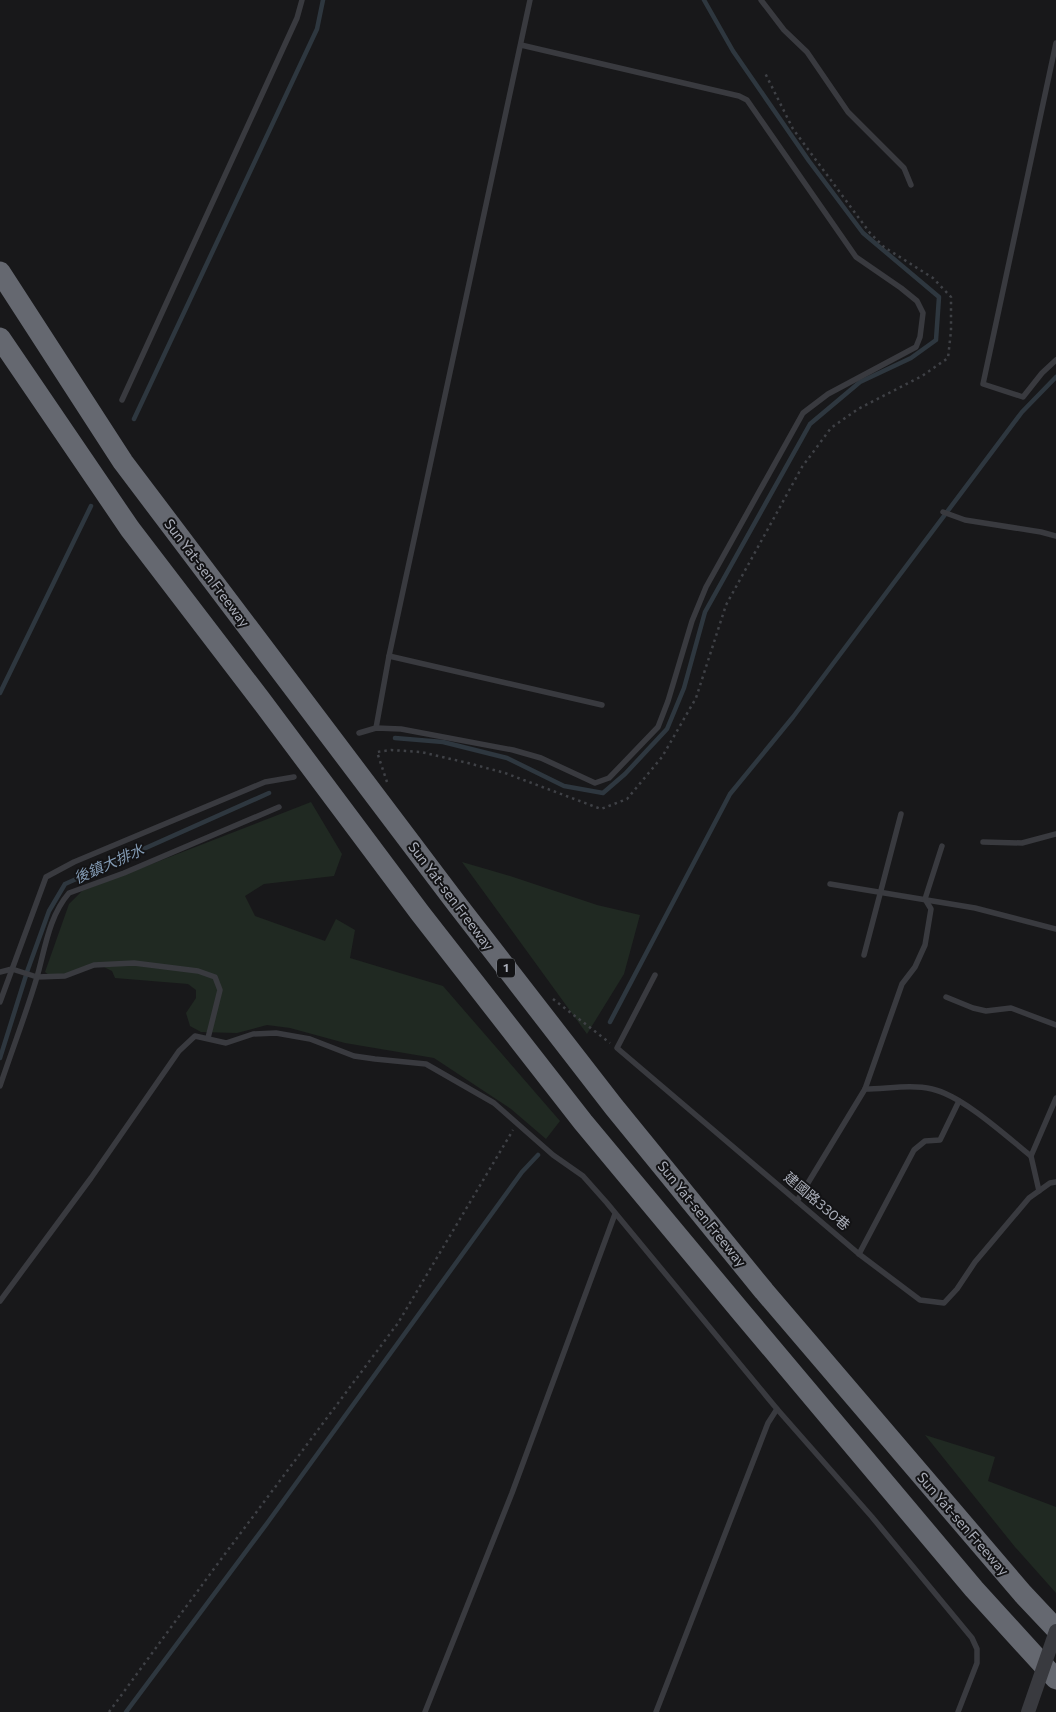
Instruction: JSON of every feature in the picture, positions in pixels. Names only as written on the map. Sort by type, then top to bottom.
[{"type":"highway","name":"Sun Yat-sen Freeway","points":[[0,272],[123,462],[444,887],[602,1091],[764,1290],[1056,1630]]},
{"type":"highway","points":[[0,338],[130,529],[420,913],[583,1122],[974,1589],[1056,1679]]},
{"type":"street","points":[[1028,1712],[1056,1630]]},
{"type":"lane","points":[[122,400],[293,26],[302,0]]},
{"type":"lane","points":[[376,728],[389,656],[530,0]]},
{"type":"lane","points":[[761,0],[784,30],[807,52],[848,112],[904,168],[910,185]]},
{"type":"lane","points":[[1056,43],[983,384],[1024,397],[1056,360]]},
{"type":"lane","points":[[359,733],[376,728],[400,729],[513,750],[541,758],[595,783],[609,778],[658,727],[668,701],[692,621],[706,587],[803,413],[828,394],[916,347],[920,337],[924,313],[917,301],[856,257],[747,100],[521,45]]},
{"type":"lane","points":[[943,512],[965,520],[1056,536]]},
{"type":"lane","points":[[389,656],[602,705]]},
{"type":"lane","points":[[0,1002],[15,970],[16,955],[46,878],[74,862],[266,782],[294,777]]},
{"type":"lane","points":[[0,1086],[47,937],[63,900],[69,892],[124,873],[279,807]]},
{"type":"lane","points":[[864,955],[901,814]]},
{"type":"lane","points":[[983,842],[1022,843],[1056,834]]},
{"type":"lane","points":[[797,1201],[866,1089],[902,984],[915,967],[925,945],[931,910],[925,899],[942,846]]},
{"type":"lane","points":[[830,884],[975,908],[1056,929]]},
{"type":"lane","points":[[0,972],[15,970],[35,976],[65,976],[94,965],[134,963],[198,971],[215,977],[220,990],[208,1038]]},
{"type":"lane","points":[[617,1048],[655,975]]},
{"type":"lane","points":[[946,997],[986,1011],[1011,1008],[1056,1025]]},
{"type":"lane","points":[[0,1300],[91,1178],[179,1050],[195,1036],[226,1043],[253,1034],[276,1033],[310,1039],[354,1056],[426,1064],[494,1103],[553,1155],[583,1176],[777,1409],[872,1516],[972,1638],[977,1649],[977,1663],[958,1712]]},
{"type":"lane","name":"建國路330巷","points":[[617,1048],[859,1254],[920,1300],[944,1303],[957,1289],[975,1262],[1029,1198],[1050,1183],[1056,1182]]},
{"type":"lane","points":[[866,1089],[931,1089],[959,1101],[1031,1156]]},
{"type":"lane","points":[[1039,1191],[1031,1156],[1056,1098]]},
{"type":"lane","points":[[859,1254],[914,1150],[925,1141],[940,1140],[959,1101]]},
{"type":"lane","points":[[425,1712],[512,1493],[615,1214]]},
{"type":"lane","points":[[656,1712],[768,1423],[777,1409]]},
{"type":"path","points":[[390,790],[377,752],[391,750],[421,752],[468,763],[505,773],[601,809],[627,799],[662,757],[696,698],[726,605],[802,467],[831,428],[858,409],[922,376],[948,358],[951,331],[950,297],[933,278],[884,247],[870,232],[793,130],[765,73]]},
{"type":"path","points":[[553,998],[617,1048]]},
{"type":"path","points":[[109,1712],[398,1323],[517,1122]]},
{"type":"shaded area","points":[[311,802],[342,854],[334,876],[264,884],[245,896],[255,916],[325,941],[336,919],[355,930],[350,958],[443,986],[560,1121],[546,1139],[511,1109],[434,1058],[345,1043],[290,1028],[267,1025],[237,1033],[201,1032],[190,1026],[186,1013],[196,998],[196,990],[188,984],[115,978],[112,971],[102,966],[52,977],[45,972],[69,904],[82,891]]},
{"type":"shaded area","points":[[462,862],[597,905],[640,915],[624,974],[587,1034]]},
{"type":"shaded area","points":[[925,1435],[995,1457],[988,1481],[1056,1507],[1056,1593],[1015,1547]]},
{"type":"waterway","points":[[134,419],[317,29],[323,0]]},
{"type":"waterway","points":[[395,738],[443,742],[507,758],[564,786],[603,793],[625,774],[667,729],[684,688],[705,612],[810,424],[860,382],[911,358],[936,340],[939,297],[863,233],[809,161],[733,51],[704,0]]},
{"type":"waterway","points":[[610,1022],[730,794],[793,717],[1022,412],[1056,377]]},
{"type":"waterway","points":[[0,693],[91,506]]},
{"type":"waterway","name":"後鎮大排水","points":[[0,1058],[28,969],[49,911],[65,884],[269,793]]},
{"type":"waterway","points":[[126,1712],[268,1522],[522,1172],[538,1155]]}]
